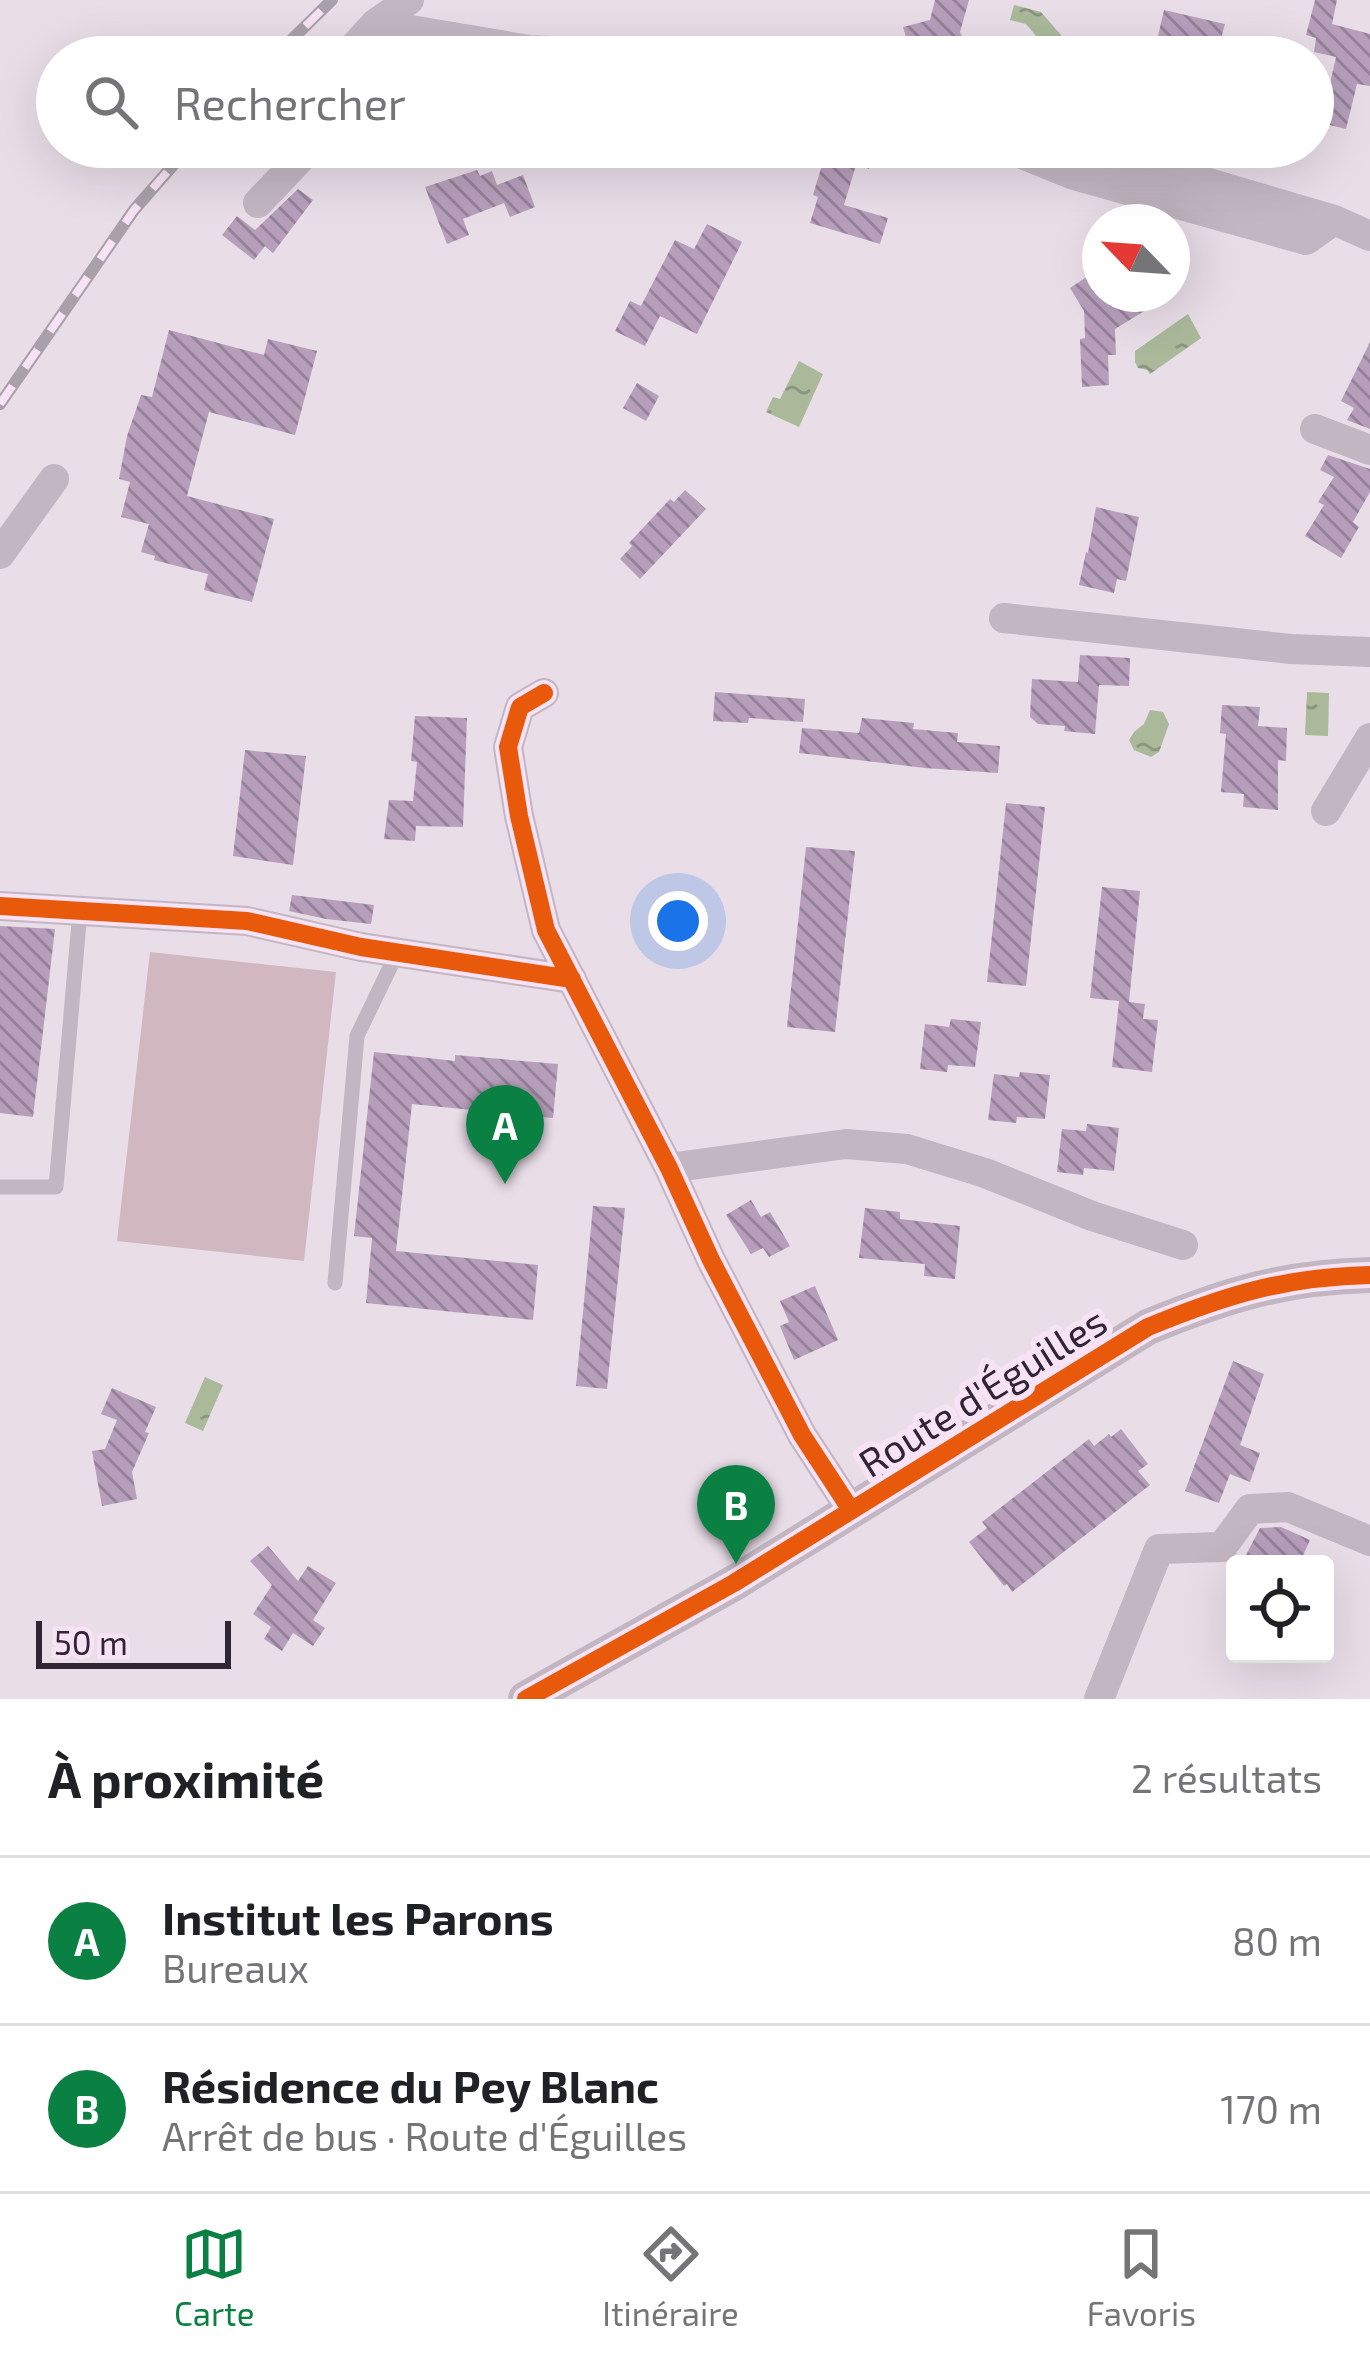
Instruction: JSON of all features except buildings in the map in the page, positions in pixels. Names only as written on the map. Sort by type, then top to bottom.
[{"type":"street","points":[[364,36],[375,24],[451,36]]},
{"type":"street","points":[[258,203],[291,168]]},
{"type":"street","points":[[1058,168],[1306,240],[1334,220]]},
{"type":"street","points":[[1157,168],[1334,220],[1370,236]]},
{"type":"street","points":[[1315,429],[1370,450]]},
{"type":"street","points":[[0,554],[55,478]]},
{"type":"street","points":[[1004,618],[1291,650],[1370,652]]},
{"type":"street","points":[[544,693],[520,707],[508,747],[546,931],[802,1435],[851,1510]]},
{"type":"street","points":[[1327,811],[1370,738]]},
{"type":"street","points":[[0,906],[247,921],[397,953],[572,980]]},
{"type":"street","points":[[669,1168],[846,1144],[908,1148],[1183,1245]]},
{"type":"street","name":"Route d'Éguilles","points":[[537,1696],[734,1583],[1148,1327],[1214,1300],[1262,1287],[1313,1277],[1370,1275]]},
{"type":"street","points":[[1099,1699],[1159,1549],[1222,1547],[1250,1509],[1288,1508],[1370,1541]]},
{"type":"lane","points":[[0,1187],[56,1187],[80,911]]},
{"type":"lane","points":[[335,1282],[357,1036],[397,953]]},
{"type":"shaded area","points":[[150,952],[336,972],[304,1261],[117,1241]]},
{"type":"water","points":[[1014,5],[1041,12],[1062,36],[1036,36],[1026,24],[1010,20]]},
{"type":"water","points":[[1188,314],[1201,338],[1150,374],[1138,368],[1135,351]]},
{"type":"water","points":[[799,361],[823,374],[799,427],[766,412],[773,397],[780,399]]},
{"type":"water","points":[[1307,692],[1329,693],[1328,736],[1305,735]]},
{"type":"water","points":[[1150,710],[1163,712],[1169,724],[1159,752],[1151,757],[1134,750],[1129,740]]},
{"type":"water","points":[[205,1377],[223,1385],[203,1431],[185,1423]]},
{"type":"railway","points":[[295,36],[332,0]]},
{"type":"railway","points":[[0,404],[134,210],[171,168]]},
{"type":"cycle path","points":[[544,693],[520,707],[508,747],[546,930],[802,1435],[851,1510]]},
{"type":"cycle path","points":[[0,906],[247,921],[361,947],[572,979]]},
{"type":"cycle path","points":[[526,1699],[734,1583],[1148,1327],[1256,1290],[1310,1279],[1370,1275]]},
{"type":"place","name":"Institut les Parons","points":[[505,1184]]},
{"type":"place","name":"Résidence du Pey Blanc","points":[[736,1564]]}]
